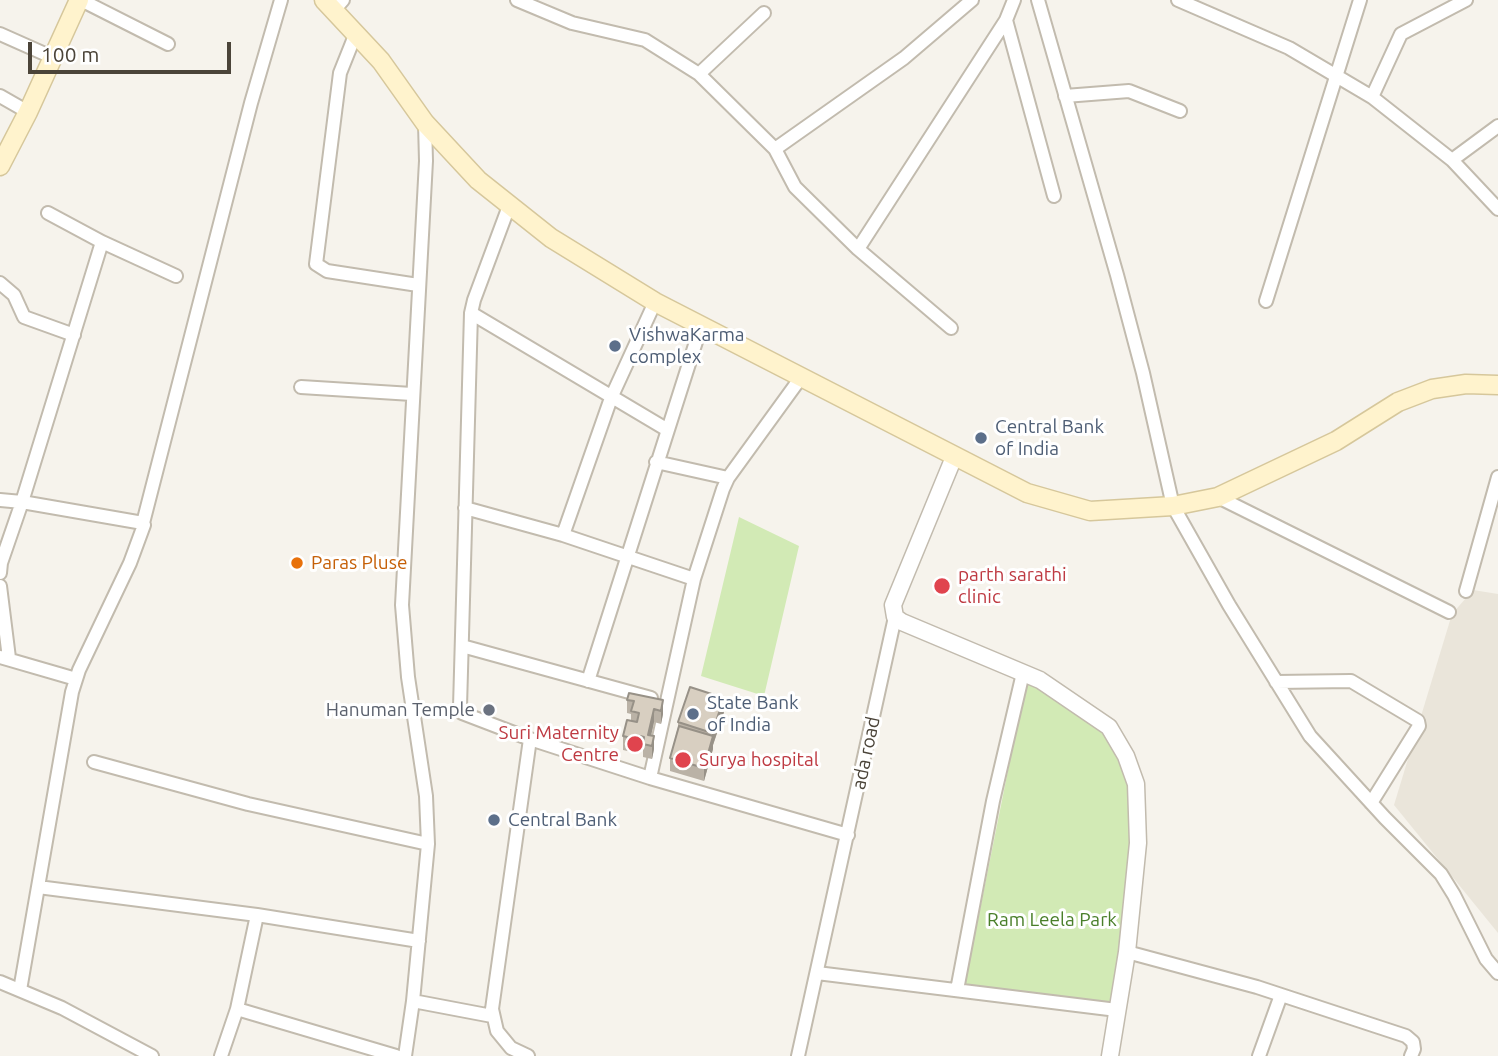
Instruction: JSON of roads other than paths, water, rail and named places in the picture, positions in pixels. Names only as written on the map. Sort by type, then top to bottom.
[{"type":"main road","points":[[0,166],[29,112],[80,0]]},
{"type":"main road","points":[[334,3],[381,61],[425,123],[478,180],[551,238],[655,302],[1027,493],[1090,511],[1173,506],[1218,497],[1336,442],[1398,402],[1432,389],[1466,384],[1498,385]]},
{"type":"street","points":[[80,0],[167,44]]},
{"type":"street","points":[[20,990],[60,752],[66,676],[130,564],[136,522],[281,0]]},
{"type":"street","points":[[517,0],[572,23],[645,40],[699,74],[775,149],[795,187],[858,249],[951,328]]},
{"type":"street","points":[[775,149],[904,58],[972,0]]},
{"type":"street","points":[[858,249],[1006,20],[1014,0]]},
{"type":"street","points":[[1038,0],[1127,312],[1173,506],[1229,605],[1310,736],[1441,874],[1486,959],[1498,973]]},
{"type":"street","points":[[1178,0],[1289,48],[1372,97],[1452,160],[1498,209]]},
{"type":"street","points":[[1266,301],[1360,0]]},
{"type":"street","points":[[1372,97],[1401,34],[1466,0]]},
{"type":"street","points":[[699,74],[764,13]]},
{"type":"street","points":[[1006,20],[1054,196]]},
{"type":"street","points":[[356,33],[340,73],[314,259],[316,264],[327,271],[418,285]]},
{"type":"street","points":[[0,34],[54,58]]},
{"type":"street","points":[[1065,96],[1129,91],[1180,111]]},
{"type":"street","points":[[0,96],[29,112]]},
{"type":"street","points":[[405,1056],[428,844],[425,786],[404,640],[402,605],[426,161],[425,123]]},
{"type":"street","points":[[1452,160],[1498,126]]},
{"type":"street","points":[[509,206],[471,313],[460,707],[462,713],[530,739],[650,778],[848,835]]},
{"type":"street","points":[[48,213],[102,242],[176,276]]},
{"type":"street","points":[[0,573],[0,563],[22,502],[102,242]]},
{"type":"street","points":[[0,283],[14,295],[24,317],[74,335]]},
{"type":"street","points":[[563,535],[611,398],[655,302]]},
{"type":"street","points":[[471,313],[666,429]]},
{"type":"street","points":[[588,681],[666,429],[701,326]]},
{"type":"street","points":[[650,778],[694,579],[728,478],[803,376]]},
{"type":"street","points":[[301,387],[412,394]]},
{"type":"street","name":"ada road","points":[[798,1056],[895,617],[893,605],[954,457]]},
{"type":"street","points":[[656,462],[728,478]]},
{"type":"street","points":[[1466,591],[1498,477]]},
{"type":"street","points":[[1218,497],[1449,612]]},
{"type":"street","points":[[0,500],[136,522]]},
{"type":"street","points":[[465,508],[563,535],[694,579]]},
{"type":"street","points":[[0,586],[5,657],[66,676]]},
{"type":"street","points":[[895,617],[1040,680],[1109,727],[1132,770],[1136,783],[1138,843],[1127,952],[1110,1056]]},
{"type":"street","points":[[462,646],[668,703]]},
{"type":"street","points":[[957,990],[993,801],[1023,673]]},
{"type":"street","points":[[1276,682],[1351,681],[1418,721],[1419,726],[1371,803]]},
{"type":"street","points":[[528,1056],[511,1048],[497,1031],[492,1016],[530,739]]},
{"type":"street","points":[[94,762],[248,804],[428,844]]},
{"type":"street","points":[[38,887],[257,915],[419,941]]},
{"type":"street","points":[[221,1056],[237,1009],[257,915]]},
{"type":"street","points":[[1127,952],[1281,995],[1406,1036],[1413,1042],[1411,1056]]},
{"type":"street","points":[[817,973],[1118,1010]]},
{"type":"street","points":[[1,985],[62,1008],[152,1056]]},
{"type":"street","points":[[1259,1056],[1281,995]]},
{"type":"street","points":[[413,1001],[492,1016]]},
{"type":"street","points":[[237,1009],[397,1056]]},
{"type":"place","name":"VishwaKarma complex","points":[[615,346]]},
{"type":"place","name":"Central Bank of India","points":[[981,438]]},
{"type":"place","name":"Paras Pluse","points":[[297,563]]},
{"type":"place","name":"parth sarathi clinic","points":[[942,586]]},
{"type":"place","name":"Hanuman Temple","points":[[489,710]]},
{"type":"place","name":"State Bank of India","points":[[693,714]]},
{"type":"place","name":"Suri Maternity Centre","points":[[635,744]]},
{"type":"place","name":"Surya hospital","points":[[683,760]]},
{"type":"place","name":"Central Bank","points":[[494,820]]},
{"type":"park label","name":"Ram Leela Park","points":[[1052,920]]}]
